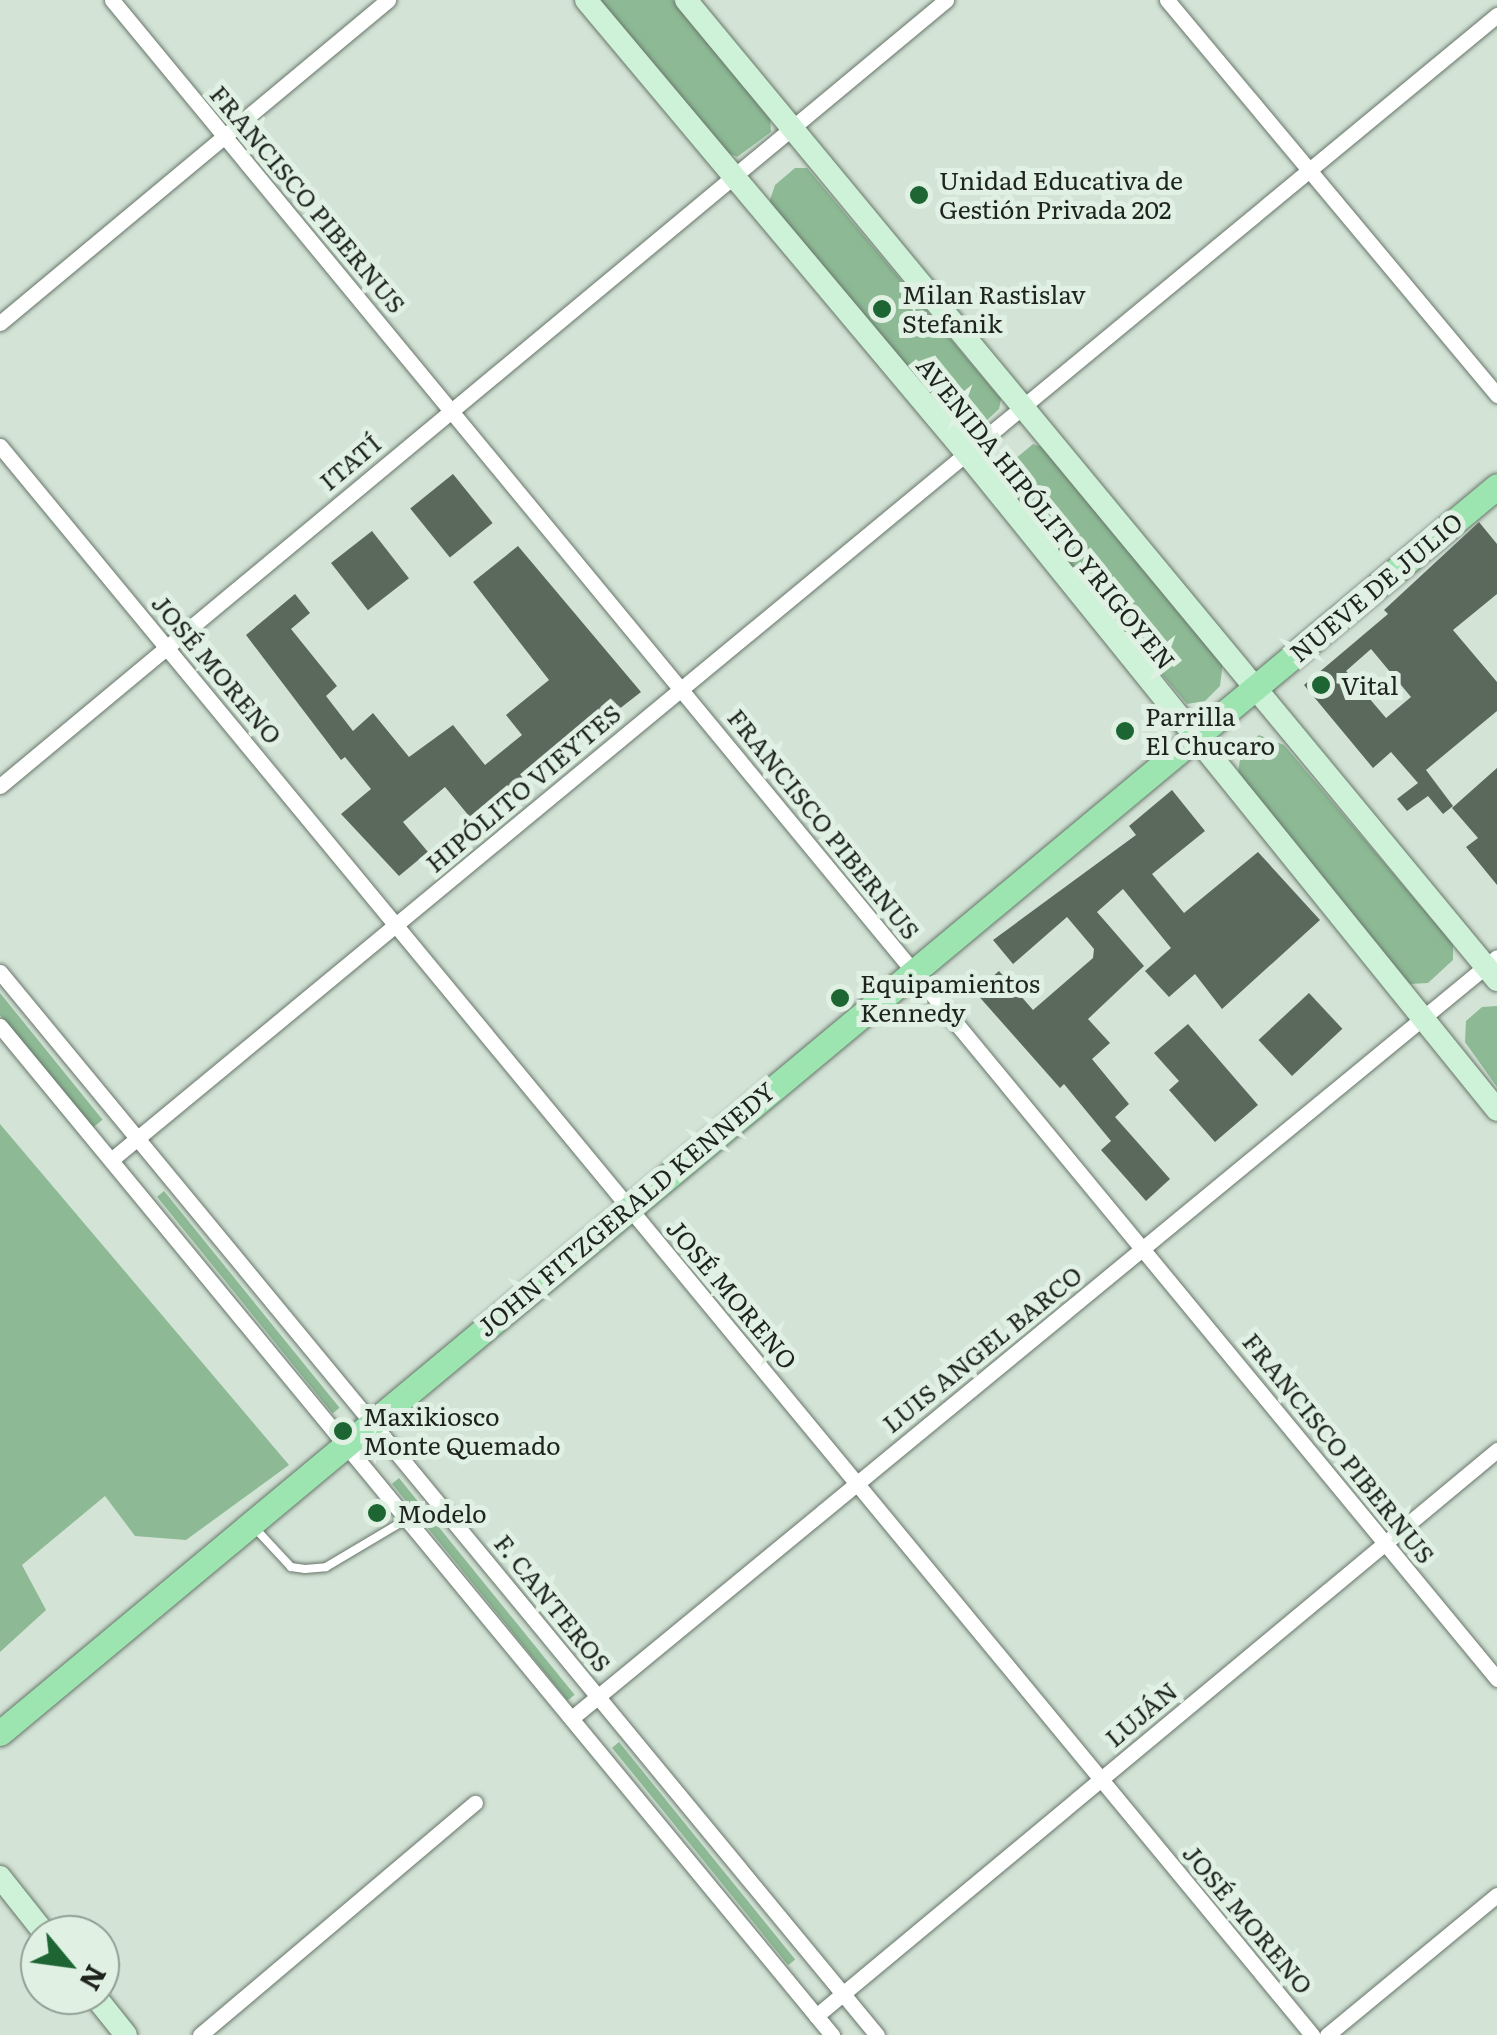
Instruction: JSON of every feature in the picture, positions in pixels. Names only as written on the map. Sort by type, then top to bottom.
[{"type":"main road","name":"AVENIDA HIPÓLITO YRIGOYEN","points":[[586,0],[967,454],[1193,741],[1497,1110]]},
{"type":"main road","name":"AVENIDA HIPÓLITO YRIGOYEN","points":[[686,0],[1254,688],[1493,968]]},
{"type":"main road","name":"NUEVE DE JULIO","points":[[1254,688],[1497,486]]},
{"type":"main road","name":"JOHN FITZGERALD KENNEDY","points":[[0,1733],[1254,688]]},
{"type":"main road","points":[[0,1877],[30,1915]]},
{"type":"main road","points":[[110,2015],[126,2035]]},
{"type":"street","name":"FRANCISCO PIBERNUS","points":[[112,0],[1497,1679]]},
{"type":"street","points":[[0,324],[388,0]]},
{"type":"street","name":"ITATÍ","points":[[0,786],[946,0]]},
{"type":"street","points":[[1167,0],[1497,395]]},
{"type":"street","name":"HIPÓLITO VIEYTES","points":[[111,1160],[967,454],[1306,168],[1497,15]]},
{"type":"street","name":"JOSÉ MORENO","points":[[0,446],[1312,2035]]},
{"type":"street","name":"LUIS ANGEL BARCO","points":[[573,1717],[1423,1018],[1493,968]]},
{"type":"street","name":"F. CANTEROS","points":[[0,972],[877,2035]]},
{"type":"street","points":[[0,1026],[832,2035]]},
{"type":"street","name":"LUJÁN","points":[[816,2016],[1497,1450]]},
{"type":"street","points":[[200,2035],[475,1803]]},
{"type":"street","points":[[1327,2035],[1497,1894]]},
{"type":"lane","points":[[250,1523],[290,1567],[305,1569],[326,1567],[407,1519]]},
{"type":"green space","points":[[598,0],[673,0],[770,116],[771,132],[737,157],[724,151]]},
{"type":"green space","points":[[795,168],[807,168],[1001,399],[999,409],[974,432],[960,434],[768,206],[775,185]]},
{"type":"green space","points":[[1033,444],[1045,448],[1223,662],[1220,686],[1205,701],[1187,704],[1002,485],[1002,470]]},
{"type":"green space","points":[[1259,735],[1284,745],[1453,944],[1453,960],[1428,983],[1410,984],[1238,773],[1241,752]]},
{"type":"green space","points":[[0,993],[103,1120],[92,1128],[0,1015]]},
{"type":"green space","points":[[1497,1006],[1497,1087],[1465,1042],[1466,1021],[1482,1007]]},
{"type":"green space","points":[[0,1124],[289,1465],[186,1540],[135,1536],[105,1496],[22,1565],[46,1610],[0,1652]]},
{"type":"green space","points":[[164,1191],[340,1408],[333,1413],[157,1197]]},
{"type":"green space","points":[[399,1478],[575,1695],[568,1700],[392,1484]]},
{"type":"green space","points":[[619,1742],[795,1960],[788,1965],[612,1748]]},
{"type":"building","points":[[453,474],[493,523],[450,558],[410,509]]},
{"type":"building","points":[[1479,522],[1497,544],[1497,594],[1453,630],[1497,682],[1497,711],[1426,770],[1453,806],[1443,814],[1428,796],[1407,811],[1397,799],[1418,783],[1391,752],[1373,768],[1304,685],[1388,614],[1384,610]],"holes":[[[1371,649],[1411,697],[1386,718],[1346,671]]]},
{"type":"building","points":[[372,531],[409,578],[368,610],[331,563]]},
{"type":"building","points":[[518,546],[641,692],[474,822],[445,787],[403,822],[428,852],[399,876],[341,814],[371,789],[345,757],[341,760],[246,635],[295,594],[310,613],[291,629],[337,686],[326,696],[353,731],[373,713],[409,757],[453,725],[485,765],[522,735],[506,715],[549,680],[473,582]]},
{"type":"building","points":[[1497,768],[1497,885],[1466,847],[1478,838],[1452,808]]},
{"type":"building","points":[[1172,790],[1205,831],[1152,874],[1184,913],[1258,852],[1320,920],[1222,1009],[1195,974],[1169,997],[1145,971],[1171,948],[1123,889],[1097,912],[1144,966],[1088,1019],[1110,1043],[1092,1059],[1129,1104],[1115,1117],[1170,1179],[1146,1201],[1101,1150],[1111,1141],[1064,1084],[1060,1088],[975,992],[999,971],[1033,1010],[1093,958],[1094,949],[1067,917],[1013,964],[993,940],[1136,835],[1129,826]]},
{"type":"building","points":[[1309,993],[1342,1029],[1292,1076],[1259,1040]]},
{"type":"building","points":[[1188,1024],[1258,1105],[1215,1142],[1169,1090],[1179,1081],[1154,1053]]},
{"type":"place","name":"Unidad Educativa de Gestión Privada 202","points":[[919,195]]},
{"type":"place","name":"Milan Rastislav Stefanik","points":[[882,309]]},
{"type":"place","name":"Vital","points":[[1321,685]]},
{"type":"place","name":"Parrilla El Chucaro","points":[[1125,731]]},
{"type":"place","name":"Equipamientos Kennedy","points":[[840,998]]},
{"type":"place","name":"Maxikiosco Monte Quemado","points":[[343,1431]]},
{"type":"place","name":"Modelo","points":[[377,1513]]}]
